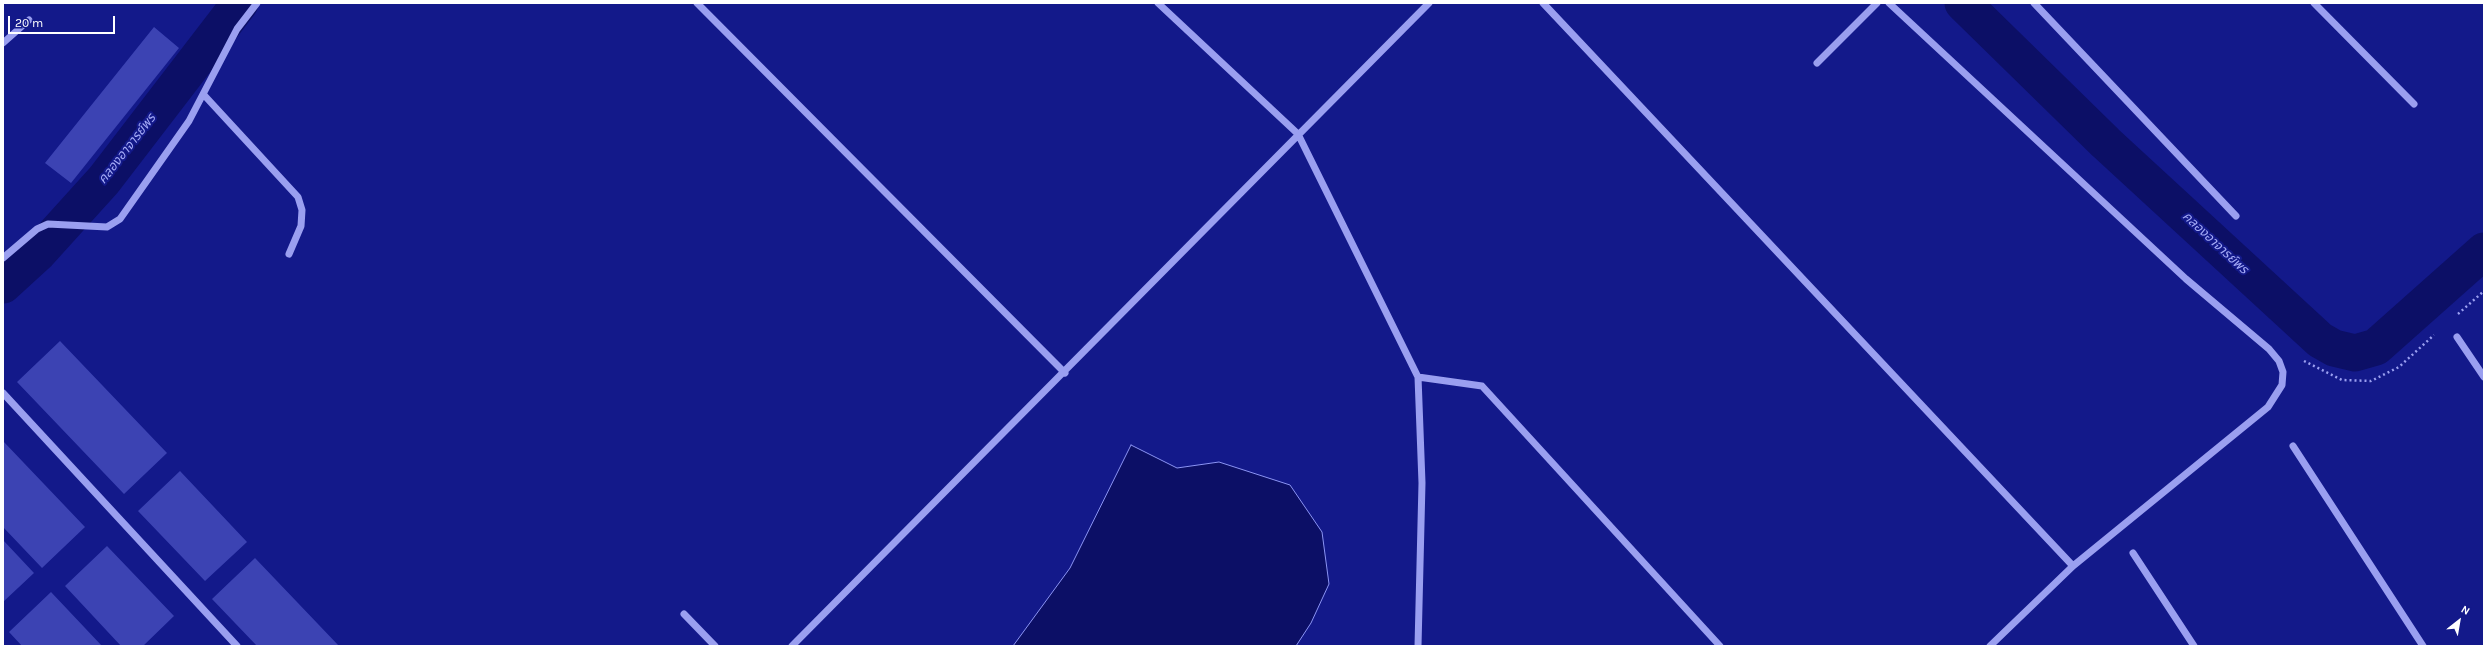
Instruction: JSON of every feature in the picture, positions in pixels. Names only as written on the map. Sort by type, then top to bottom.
[{"type":"street","points":[[3,258],[37,229],[48,224],[59,223],[107,228],[120,219],[189,121],[237,30],[257,3]]},
{"type":"street","points":[[697,3],[1065,373]]},
{"type":"street","points":[[1158,3],[1298,134],[1418,377],[1422,483],[1418,646]]},
{"type":"street","points":[[792,646],[1065,373],[1298,134],[1429,3]]},
{"type":"street","points":[[1543,3],[2073,566]]},
{"type":"street","points":[[1817,63],[1877,3]]},
{"type":"street","points":[[1889,3],[2186,279],[2269,349],[2279,361],[2283,372],[2282,385],[2268,407],[2073,566],[1990,646]]},
{"type":"street","points":[[2034,3],[2236,216]]},
{"type":"street","points":[[2314,3],[2414,104]]},
{"type":"street","points":[[3,43],[29,20]]},
{"type":"street","points":[[204,95],[298,197],[302,210],[301,226],[289,254]]},
{"type":"street","points":[[2458,337],[2484,377]]},
{"type":"street","points":[[1418,377],[1482,386],[1720,646]]},
{"type":"street","points":[[3,393],[237,646]]},
{"type":"street","points":[[2293,446],[2423,646]]},
{"type":"street","points":[[2132,553],[2194,646]]},
{"type":"street","points":[[684,614],[714,646]]},
{"type":"path","points":[[2456,316],[2484,291]]},
{"type":"path","points":[[2303,360],[2342,380],[2371,382],[2399,367],[2439,331]]},
{"type":"shaded area","points":[[1131,445],[1177,468],[1219,462],[1290,485],[1322,532],[1329,584],[1311,623],[1296,646],[1013,646],[1070,568]]},
{"type":"building","points":[[154,27],[179,48],[71,183],[45,163]]},
{"type":"building","points":[[60,341],[167,453],[124,494],[17,382]]},
{"type":"building","points":[[3,441],[85,527],[42,568],[3,527]]},
{"type":"building","points":[[180,471],[247,542],[205,581],[138,511]]},
{"type":"building","points":[[3,540],[34,573],[3,602]]},
{"type":"building","points":[[107,546],[174,616],[143,646],[121,646],[65,586]]},
{"type":"building","points":[[255,558],[339,646],[257,646],[212,599]]},
{"type":"building","points":[[51,592],[102,646],[22,646],[9,632]]},
{"type":"waterway","name":"คลองอาจารย์พร","points":[[3,285],[38,253],[104,180],[240,3]]},
{"type":"waterway","name":"คลองอาจารย์พร","points":[[1963,3],[2106,143],[2320,340],[2334,348],[2355,353],[2376,347],[2484,251]]}]
